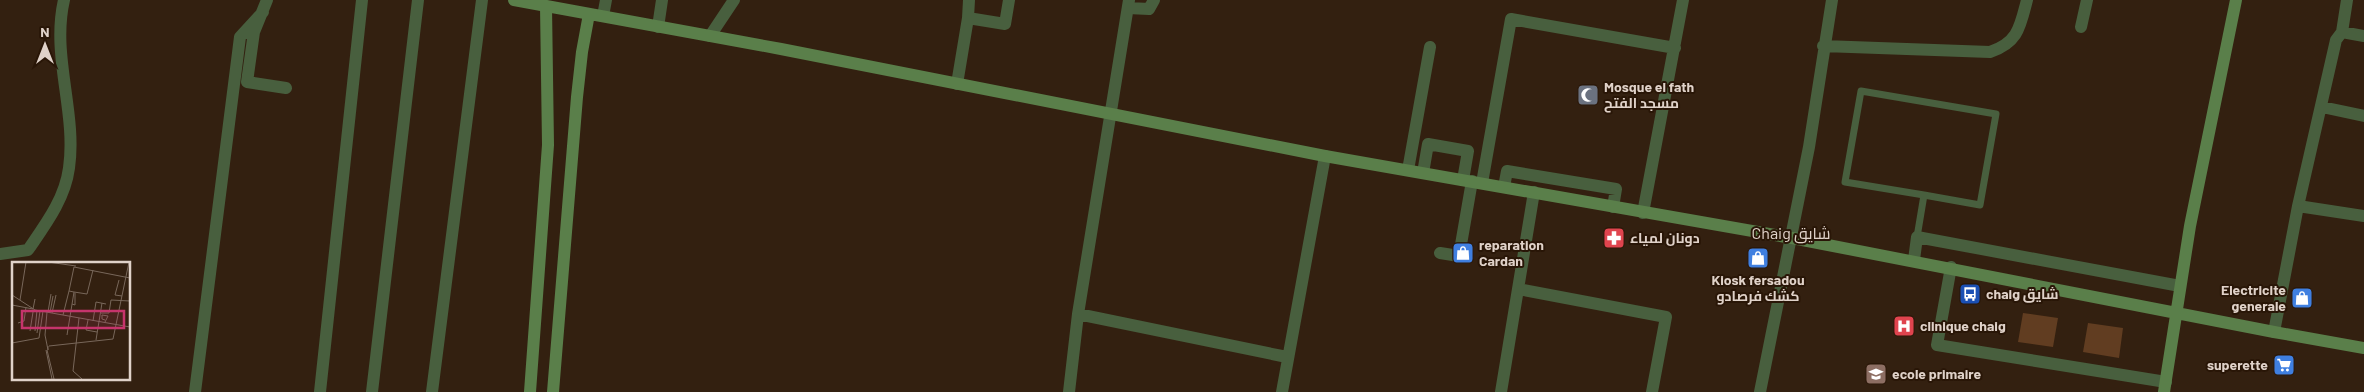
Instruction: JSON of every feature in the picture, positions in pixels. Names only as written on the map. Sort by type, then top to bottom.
[{"type":"main road","points":[[514,0],[710,36],[1325,156],[1914,260],[2274,332],[2364,348]]},
{"type":"main road","points":[[2165,387],[2180,286],[2236,0]]},
{"type":"main road","points":[[530,392],[548,146],[549,85],[546,6]]},
{"type":"main road","points":[[553,392],[576,106],[582,52],[589,14]]},
{"type":"street","points":[[0,254],[28,250],[55,211],[69,169],[70,124],[62,70],[62,12],[64,0]]},
{"type":"street","points":[[320,392],[362,0]]},
{"type":"street","points":[[372,392],[418,0]]},
{"type":"street","points":[[432,392],[482,0]]},
{"type":"street","points":[[603,16],[606,0]]},
{"type":"street","points":[[658,27],[662,0]]},
{"type":"street","points":[[710,36],[734,0]]},
{"type":"street","points":[[957,84],[968,18],[969,0]]},
{"type":"street","points":[[968,18],[1005,24],[1009,0]]},
{"type":"street","points":[[1069,392],[1078,314],[1129,4],[1150,8],[1154,0]]},
{"type":"street","points":[[1643,212],[1683,0]]},
{"type":"street","points":[[1760,392],[1809,147],[1823,46],[1832,0]]},
{"type":"street","points":[[1823,46],[1990,52],[2005,47],[2019,29],[2027,0]]},
{"type":"street","points":[[2081,27],[2087,0]]},
{"type":"street","points":[[2274,332],[2298,206],[2336,40],[2342,32],[2347,0]]},
{"type":"street","points":[[265,6],[254,32],[247,82],[286,88]]},
{"type":"street","points":[[195,392],[240,37],[265,6]]},
{"type":"street","points":[[1440,253],[1459,256],[1472,181],[1510,19],[1675,48]]},
{"type":"street","points":[[2342,32],[2364,36]]},
{"type":"street","points":[[1408,170],[1430,47]]},
{"type":"street","points":[[2322,107],[2364,116]]},
{"type":"street","points":[[1422,173],[1428,144],[1468,152],[1472,181]]},
{"type":"street","points":[[1282,392],[1325,156]]},
{"type":"street","points":[[1504,187],[1507,171],[1616,189],[1613,207]]},
{"type":"street","points":[[1501,392],[1534,192]]},
{"type":"street","points":[[2298,206],[2364,216]]},
{"type":"street","points":[[1914,260],[1917,237],[2180,286]]},
{"type":"street","points":[[1951,267],[1937,345],[2165,387]]},
{"type":"street","points":[[1518,289],[1666,317],[1652,392]]},
{"type":"street","points":[[1078,314],[1287,357]]},
{"type":"lane","points":[[1861,91],[1996,114],[1980,205],[1924,195],[1845,182],[1861,91]]},
{"type":"lane","points":[[1917,237],[1924,195]]},
{"type":"shaded area","points":[[2023,313],[2058,318],[2053,347],[2018,342]]},
{"type":"shaded area","points":[[2088,323],[2123,328],[2119,358],[2083,352]]},
{"type":"place","name":"Mosque el fath مسجد الفتح","points":[[1588,95]]},
{"type":"place","name":"دونان لمياء","points":[[1614,238]]},
{"type":"place","name":"reparation Cardan","points":[[1463,253]]},
{"type":"place","name":"Kiosk fersadou كشك فرصادو","points":[[1758,258]]},
{"type":"place","name":"chaig شايق","points":[[1970,294]]},
{"type":"place","name":"Electricite generale","points":[[2302,298]]},
{"type":"place","name":"clinique chaig","points":[[1904,326]]},
{"type":"place","name":"superette","points":[[2284,365]]},
{"type":"place","name":"ecole primaire","points":[[1876,374]]},
{"type":"district","name":"Chaig شايق","points":[[1791,233]]}]
